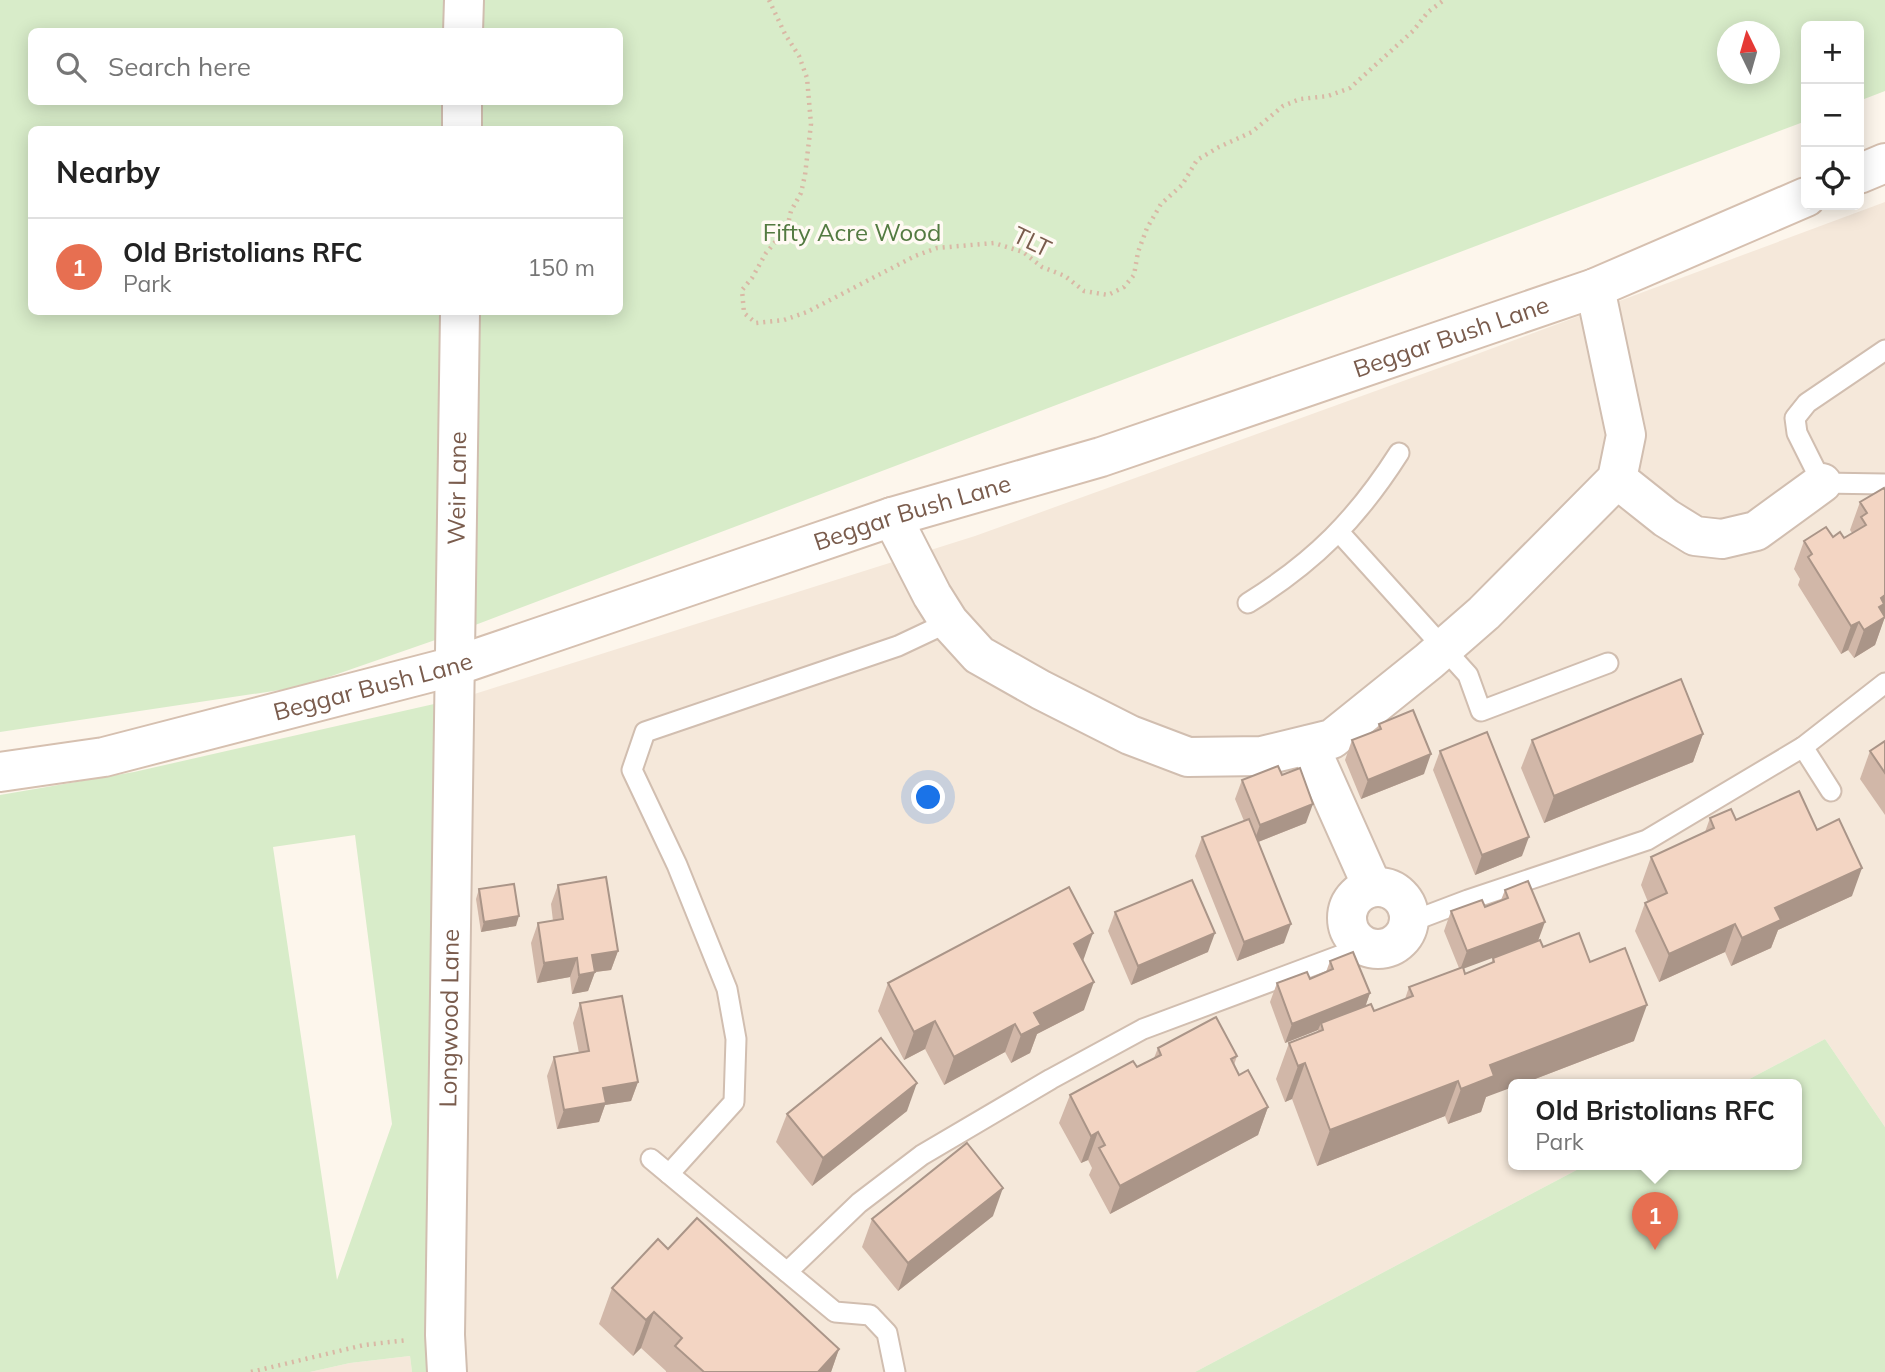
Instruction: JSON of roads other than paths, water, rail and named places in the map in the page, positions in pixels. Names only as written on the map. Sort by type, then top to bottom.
[{"type":"street","points":[[463,28],[464,0]]},
{"type":"street","points":[[462,105],[462,126]]},
{"type":"street","points":[[1864,172],[1885,163]]},
{"type":"street","name":"Beggar Bush Lane","points":[[0,772],[104,757],[455,666],[892,517],[1101,457],[1595,288],[1801,199]]},
{"type":"street","points":[[892,517],[949,622],[979,655],[1130,735],[1188,758],[1262,756],[1332,739],[1484,613],[1617,479],[1626,435],[1595,288]]},
{"type":"street","name":"Weir Lane","points":[[455,666],[460,315]]},
{"type":"street","points":[[1617,479],[1666,518],[1695,536],[1722,539],[1756,531],[1822,483]]},
{"type":"street","name":"Longwood Lane","points":[[447,1372],[445,1335],[455,666]]},
{"type":"street","points":[[1309,745],[1372,886]]},
{"type":"street","points":[[1372,886],[1392,889],[1406,902],[1410,922],[1402,940],[1384,950],[1363,947],[1349,933],[1346,914],[1354,896],[1372,886]]},
{"type":"lane","points":[[1885,350],[1807,402],[1795,418],[1797,433],[1822,483],[1885,484]]},
{"type":"lane","points":[[1248,603],[1296,571],[1339,532],[1381,481],[1399,453]]},
{"type":"lane","points":[[1339,532],[1468,675],[1481,711],[1608,663]]},
{"type":"lane","points":[[668,1174],[734,1102],[736,1039],[727,989],[677,865],[632,770],[645,732],[898,646],[949,622]]},
{"type":"lane","points":[[1410,922],[1647,840],[1803,747],[1885,683]]},
{"type":"lane","points":[[1803,747],[1831,791]]},
{"type":"lane","points":[[788,1272],[859,1203],[922,1154],[1030,1091],[1143,1029],[1363,947]]},
{"type":"lane","points":[[651,1159],[835,1312],[870,1315],[887,1333],[895,1372]]},
{"type":"place","name":"Old Bristolians RFC","points":[[1655,1250]]},
{"type":"park label","name":"Fifty Acre Wood","points":[[852,233]]}]
